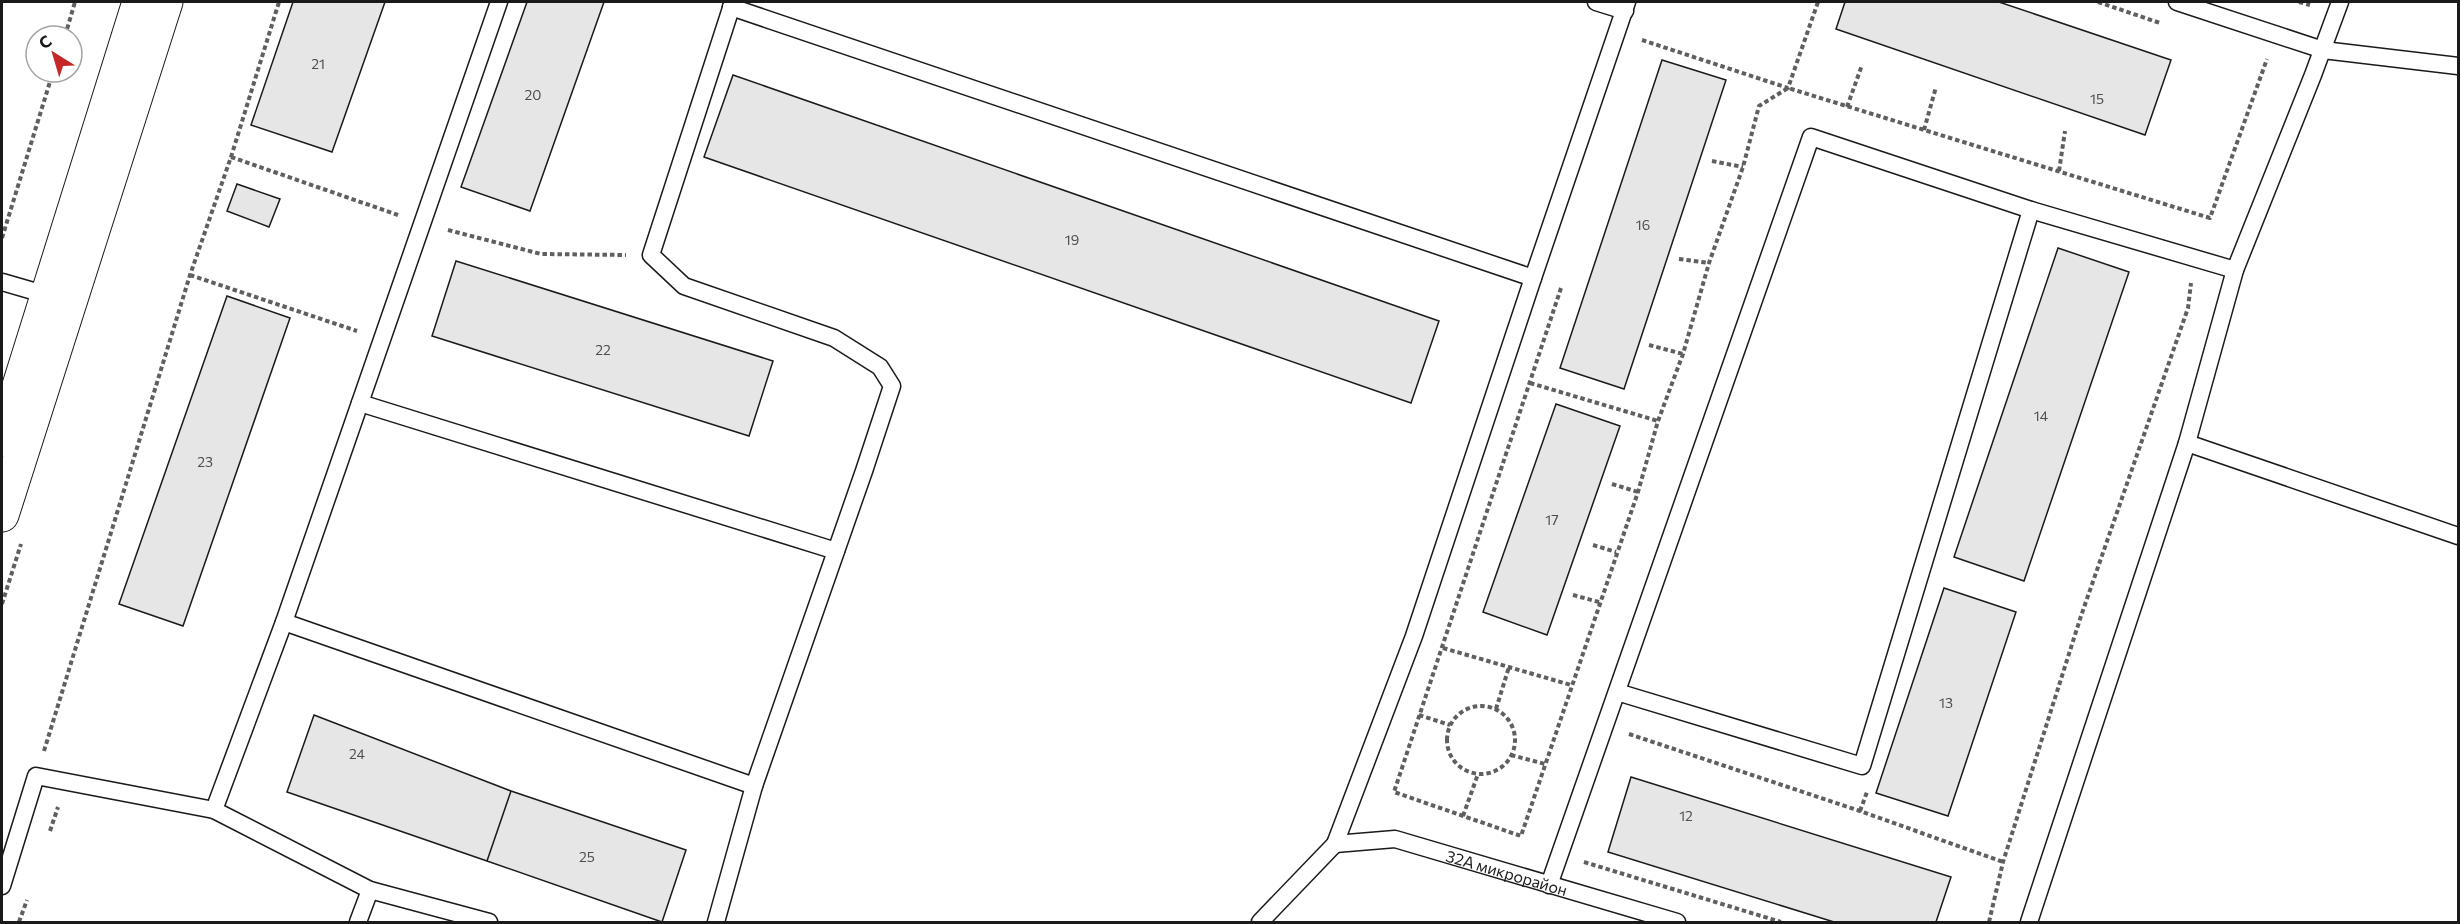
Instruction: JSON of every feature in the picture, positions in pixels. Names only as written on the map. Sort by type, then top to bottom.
[{"type":"main road","points":[[2,440],[139,2]]},
{"type":"main road","points":[[2,515],[166,2]]},
{"type":"lane","points":[[214,810],[284,622],[499,2]]},
{"type":"lane","points":[[1260,922],[1335,844],[1414,636],[1626,7],[1596,2]]},
{"type":"lane","points":[[2177,2],[2323,50],[2458,66]]},
{"type":"lane","points":[[2029,922],[2187,443],[2235,270],[2340,2]]},
{"type":"lane","points":[[716,922],[754,786],[891,386],[880,367],[834,338],[684,286],[651,255],[732,4],[1533,278]]},
{"type":"lane","points":[[1550,885],[1811,137],[2031,210],[2235,270]]},
{"type":"lane","points":[[1617,692],[1862,766],[2031,210]]},
{"type":"lane","points":[[2,282],[47,295]]},
{"type":"lane","points":[[360,404],[836,551]]},
{"type":"lane","points":[[2187,443],[2458,536]]},
{"type":"lane","points":[[284,622],[754,786]]},
{"type":"lane","points":[[2,886],[36,776],[214,810],[370,890],[489,922]]},
{"type":"lane","name":"32А микрорайон","points":[[1335,844],[1395,839],[1677,922]]},
{"type":"lane","points":[[358,922],[370,890]]},
{"type":"path","points":[[69,24],[75,2]]},
{"type":"path","points":[[36,776],[190,274],[231,158],[279,2]]},
{"type":"path","points":[[1563,283],[1394,792],[1521,836],[1638,492],[1658,421],[1683,354],[1709,263],[1743,166],[1759,106],[1788,88],[1818,2]]},
{"type":"path","points":[[1639,51],[1642,39],[1847,107],[2210,218],[2267,59]]},
{"type":"path","points":[[1847,107],[1862,65]]},
{"type":"path","points":[[2,238],[49,84]]},
{"type":"path","points":[[1924,130],[1936,87]]},
{"type":"path","points":[[2059,171],[2065,131]]},
{"type":"path","points":[[1712,161],[1743,166]]},
{"type":"path","points":[[1679,260],[1709,263]]},
{"type":"path","points":[[190,274],[382,339]]},
{"type":"path","points":[[1989,922],[2003,862],[2081,616],[2188,308],[2192,284],[2182,277]]},
{"type":"path","points":[[1649,345],[1683,354]]},
{"type":"path","points":[[1530,383],[1658,421]]},
{"type":"path","points":[[1612,484],[1638,492]]},
{"type":"path","points":[[1593,545],[1616,552]]},
{"type":"path","points":[[1573,595],[1599,602]]},
{"type":"path","points":[[1443,648],[1571,685]]},
{"type":"path","points":[[1496,709],[1509,667]]},
{"type":"path","points":[[1484,705],[1496,709],[1507,717],[1514,729],[1515,742],[1511,755],[1503,766],[1491,773],[1478,774],[1465,771],[1448,751],[1447,738],[1450,725],[1458,714],[1470,707],[1484,705]]},
{"type":"path","points":[[1419,716],[1450,725]]},
{"type":"path","points":[[1623,732],[1860,811],[2003,862]]},
{"type":"path","points":[[1511,755],[1545,764]]},
{"type":"path","points":[[1463,816],[1478,774]]},
{"type":"path","points":[[1860,811],[1868,789]]},
{"type":"path","points":[[1560,854],[1781,922]]},
{"type":"building","points":[[293,2],[385,2],[332,152],[251,125]]},
{"type":"building","points":[[527,2],[604,2],[530,211],[461,187]]},
{"type":"building","points":[[1845,2],[1999,2],[2171,60],[2145,135],[1836,29]]},
{"type":"building","points":[[1662,60],[1726,80],[1624,389],[1560,368]]},
{"type":"building","points":[[733,75],[1439,321],[1411,403],[704,157]]},
{"type":"building","points":[[237,184],[280,199],[269,227],[227,211]]},
{"type":"building","points":[[2058,248],[2129,272],[2024,581],[1954,557]]},
{"type":"building","points":[[456,261],[773,361],[749,436],[432,336]]},
{"type":"building","points":[[227,296],[290,318],[183,626],[119,604]]},
{"type":"building","points":[[1556,404],[1620,426],[1547,635],[1483,612]]},
{"type":"building","points":[[1944,588],[2016,612],[1948,816],[1876,793]]},
{"type":"building","points":[[314,715],[511,791],[487,861],[287,792]]},
{"type":"building","points":[[1631,777],[1951,877],[1936,922],[1834,922],[1608,852]]},
{"type":"building","points":[[511,791],[686,850],[662,922],[487,861]]}]
